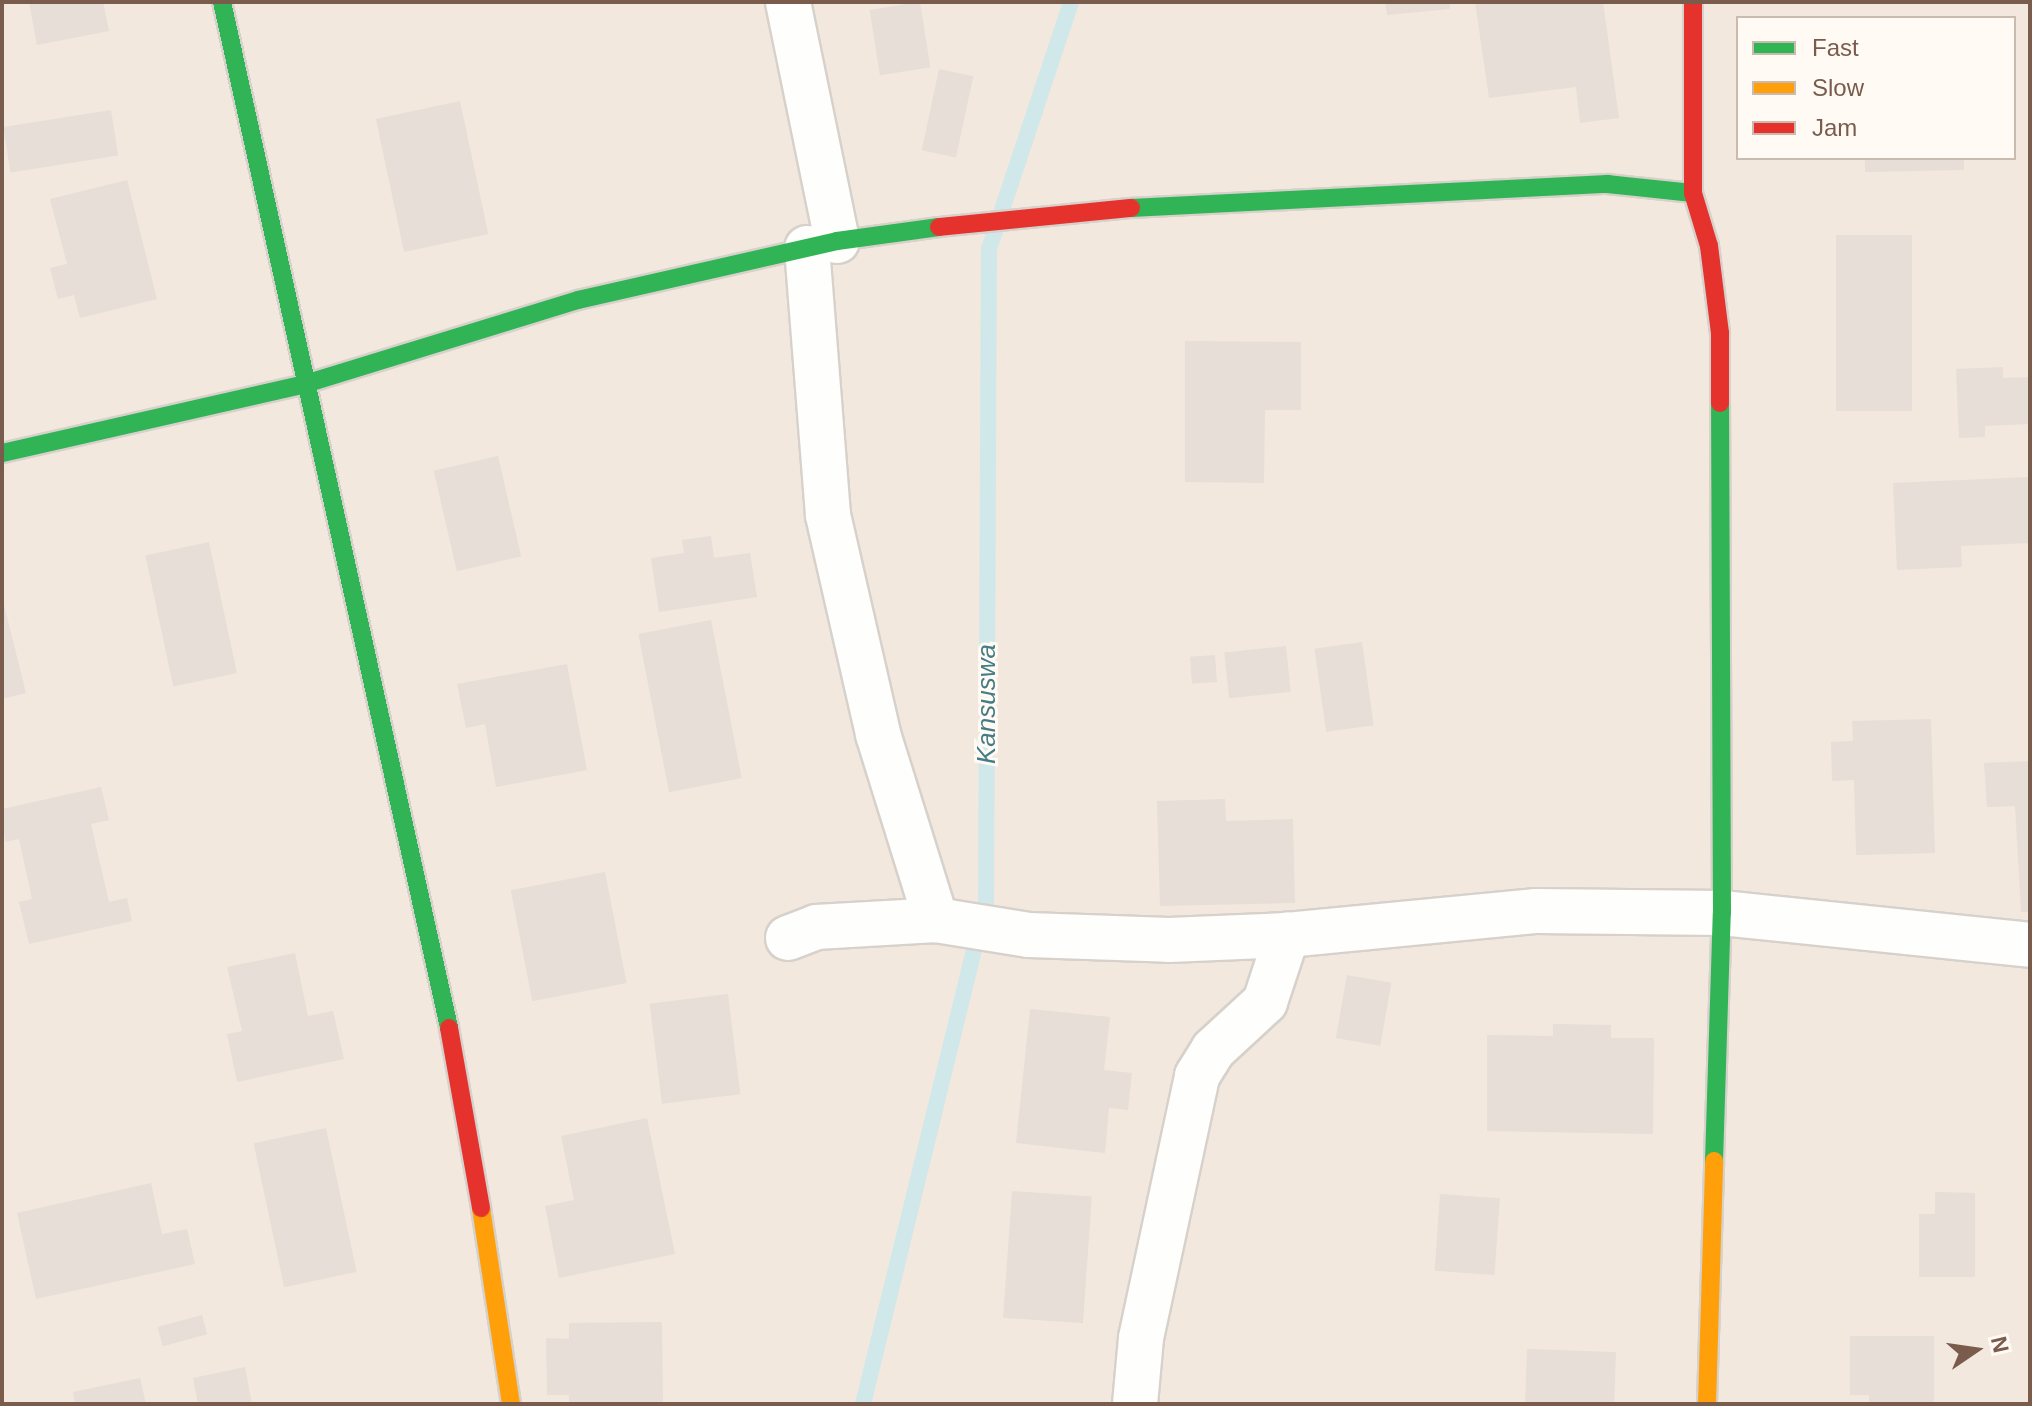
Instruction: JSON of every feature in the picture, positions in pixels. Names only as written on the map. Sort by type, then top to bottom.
[{"type":"street","points":[[222,2],[464,1098],[511,1404]]},
{"type":"street","points":[[788,2],[822,245],[828,515],[878,734],[946,920]]},
{"type":"street","points":[[1693,2],[1693,193],[1709,246],[1720,333],[1722,913],[1707,1404]]},
{"type":"street","points":[[2,453],[305,384],[578,300],[822,245],[1054,212],[1607,184],[1693,193]]},
{"type":"street","points":[[788,938],[816,927],[946,920],[1029,935],[1169,940],[1287,935],[1537,911],[1722,913],[2030,945]]},
{"type":"street","points":[[1135,1404],[1141,1338],[1197,1076],[1213,1050],[1265,1002],[1287,935]]},
{"type":"shaded area","points":[[2,2],[2030,2],[2030,1404],[2,1404]]},
{"type":"building","points":[[29,2],[103,2],[109,31],[37,45]]},
{"type":"building","points":[[920,2],[930,67],[880,75],[870,10]]},
{"type":"building","points":[[1385,2],[1450,2],[1450,9],[1387,15]]},
{"type":"building","points":[[1475,2],[1603,2],[1619,118],[1580,123],[1576,87],[1489,98]]},
{"type":"building","points":[[939,69],[973,76],[956,157],[922,150]]},
{"type":"building","points":[[460,101],[488,234],[404,252],[376,119]]},
{"type":"building","points":[[111,110],[118,155],[11,172],[3,127]]},
{"type":"building","points":[[1865,160],[1964,160],[1964,170],[1865,172]]},
{"type":"building","points":[[127,180],[157,299],[80,318],[74,295],[58,299],[50,268],[67,264],[50,199]]},
{"type":"building","points":[[1836,235],[1912,235],[1912,411],[1836,411]]},
{"type":"building","points":[[1185,341],[1301,342],[1301,410],[1265,410],[1264,483],[1185,482]]},
{"type":"building","points":[[2003,367],[2003,378],[2030,377],[2030,424],[1985,426],[1985,437],[1959,438],[1956,369]]},
{"type":"building","points":[[498,456],[521,556],[457,571],[434,471]]},
{"type":"building","points":[[2030,477],[2030,543],[1961,546],[1962,567],[1897,570],[1893,483]]},
{"type":"building","points":[[711,536],[714,558],[750,553],[757,597],[659,612],[651,558],[684,553],[682,540]]},
{"type":"building","points":[[209,542],[237,673],[173,687],[145,556]]},
{"type":"building","points":[[2,597],[26,693],[2,699]]},
{"type":"building","points":[[711,620],[742,778],[669,792],[638,634]]},
{"type":"building","points":[[1362,642],[1374,725],[1326,732],[1314,649]]},
{"type":"building","points":[[1286,646],[1291,692],[1229,698],[1224,652]]},
{"type":"building","points":[[1215,655],[1217,682],[1192,684],[1190,657]]},
{"type":"building","points":[[567,664],[587,770],[496,787],[485,724],[466,728],[457,684]]},
{"type":"building","points":[[1931,719],[1935,853],[1856,855],[1854,780],[1832,781],[1831,742],[1853,741],[1852,721]]},
{"type":"building","points":[[2030,761],[2030,912],[2021,912],[2015,806],[1987,807],[1984,763]]},
{"type":"building","points":[[101,787],[109,820],[91,824],[109,902],[127,898],[132,921],[29,944],[19,902],[32,899],[19,839],[5,842],[2,809]]},
{"type":"building","points":[[1225,799],[1226,821],[1293,819],[1295,903],[1160,906],[1157,801]]},
{"type":"building","points":[[605,872],[627,983],[532,1001],[511,890]]},
{"type":"building","points":[[295,953],[308,1016],[333,1011],[344,1059],[237,1082],[227,1034],[242,1031],[227,967]]},
{"type":"building","points":[[1347,975],[1391,983],[1380,1046],[1336,1038]]},
{"type":"building","points":[[728,994],[740,1094],[662,1104],[650,1004]]},
{"type":"building","points":[[1030,1009],[1110,1017],[1104,1070],[1132,1073],[1128,1110],[1109,1108],[1105,1153],[1016,1143]]},
{"type":"building","points":[[1553,1024],[1611,1025],[1611,1038],[1654,1038],[1653,1134],[1487,1131],[1487,1035],[1553,1036]]},
{"type":"building","points":[[647,1118],[675,1254],[559,1278],[545,1206],[574,1200],[561,1136]]},
{"type":"building","points":[[326,1128],[357,1272],[284,1287],[254,1143]]},
{"type":"building","points":[[151,1183],[162,1234],[187,1229],[195,1264],[36,1299],[17,1213]]},
{"type":"building","points":[[1012,1191],[1092,1197],[1083,1323],[1003,1318]]},
{"type":"building","points":[[1935,1192],[1975,1193],[1975,1277],[1919,1277],[1919,1214],[1935,1214]]},
{"type":"building","points":[[1440,1194],[1500,1198],[1494,1275],[1435,1271]]},
{"type":"building","points":[[202,1315],[207,1334],[163,1346],[158,1327]]},
{"type":"building","points":[[662,1322],[663,1404],[569,1404],[569,1395],[547,1395],[546,1338],[569,1339],[569,1323]]},
{"type":"building","points":[[1850,1336],[1934,1336],[1934,1404],[1869,1404],[1869,1395],[1850,1395]]},
{"type":"building","points":[[1527,1349],[1616,1352],[1614,1404],[1525,1404]]},
{"type":"building","points":[[245,1367],[252,1404],[198,1404],[193,1378]]},
{"type":"building","points":[[140,1378],[146,1404],[75,1404],[73,1392]]},
{"type":"waterway","name":"Kansuswa","points":[[863,1404],[986,901],[989,249],[1071,2]]},
{"type":"traffic: fast","points":[[222,2],[449,1028]]},
{"type":"traffic: fast","points":[[1131,208],[1607,184],[1693,193]]},
{"type":"traffic: fast","points":[[2,453],[305,384],[578,300],[837,241],[939,227]]},
{"type":"traffic: fast","points":[[1714,1161],[1722,913],[1720,403]]},
{"type":"traffic: slow","points":[[1707,1404],[1714,1161]]},
{"type":"traffic: slow","points":[[481,1208],[511,1404]]},
{"type":"traffic: jam","points":[[1693,2],[1693,193],[1709,246],[1720,333],[1720,403]]},
{"type":"traffic: jam","points":[[939,227],[1131,208]]},
{"type":"traffic: jam","points":[[449,1028],[481,1208]]}]
